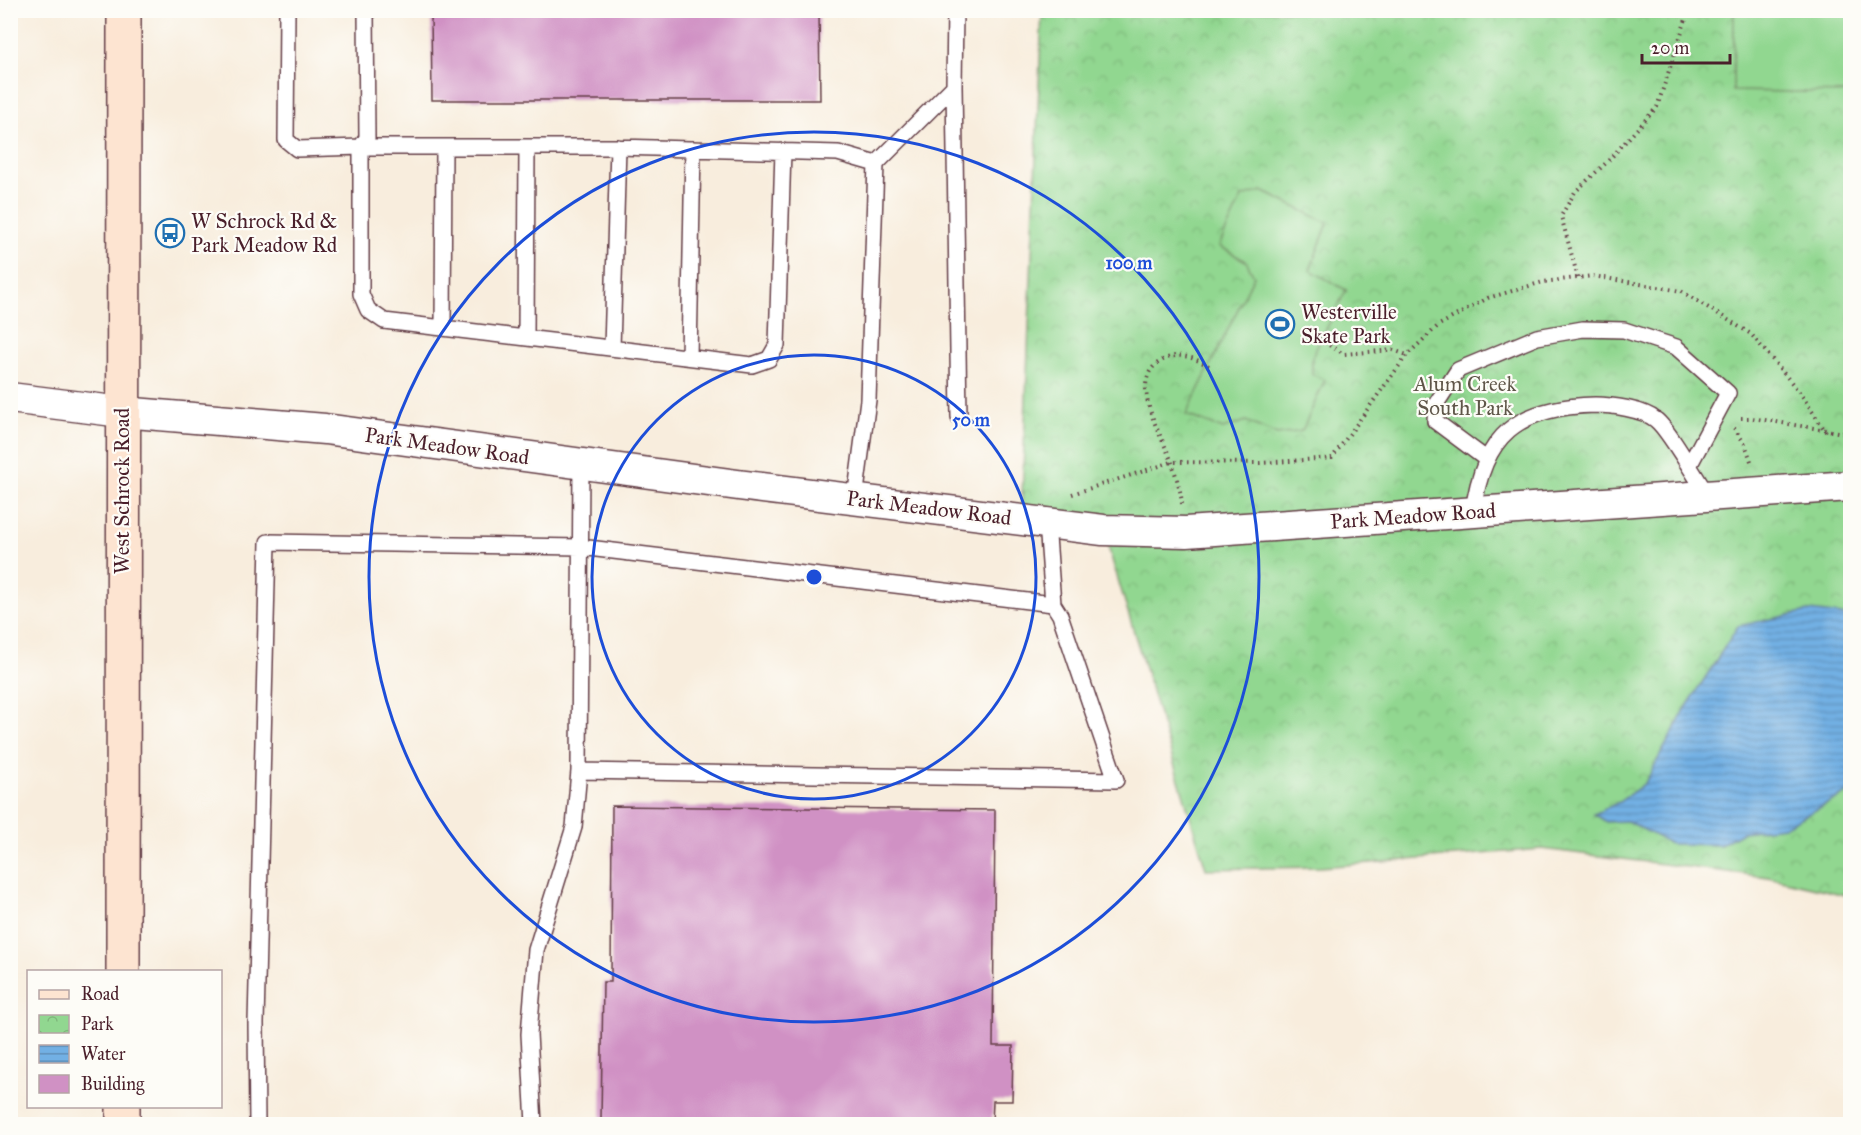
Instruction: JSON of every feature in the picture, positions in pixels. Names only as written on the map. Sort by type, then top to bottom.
[{"type":"main road","name":"West Schrock Road","points":[[123,970],[124,10]]},
{"type":"main road","points":[[123,1108],[123,1125]]},
{"type":"street","name":"Park Meadow Road","points":[[10,398],[122,412],[325,429],[1103,530],[1186,532],[1851,486]]},
{"type":"lane","points":[[287,10],[286,140],[297,148],[618,147],[783,151],[838,153],[876,164]]},
{"type":"lane","points":[[366,10],[367,138],[361,147],[361,294],[368,310],[384,321],[752,365],[769,359],[777,345],[783,151]]},
{"type":"lane","points":[[955,10],[959,417]]},
{"type":"lane","points":[[855,499],[868,400],[876,164],[954,86]]},
{"type":"lane","points":[[444,147],[444,328]]},
{"type":"lane","points":[[526,338],[527,147]]},
{"type":"lane","points":[[612,348],[618,147]]},
{"type":"lane","points":[[689,357],[693,149]]},
{"type":"lane","points":[[1486,459],[1435,421],[1436,404],[1458,370],[1537,337],[1583,329],[1624,330],[1676,347],[1728,393],[1689,466]]},
{"type":"lane","points":[[1473,512],[1477,481],[1486,459],[1510,428],[1538,412],[1572,405],[1616,405],[1656,420],[1708,496]]},
{"type":"lane","points":[[534,1125],[528,1034],[536,950],[574,827],[579,771],[581,464]]},
{"type":"lane","points":[[579,771],[1116,780],[1060,615],[1053,604],[1047,523]]},
{"type":"lane","points":[[257,1125],[256,1023],[268,542],[580,547],[1053,604]]},
{"type":"path","points":[[1578,278],[1561,216],[1575,192],[1607,162],[1656,107],[1689,10]]},
{"type":"path","points":[[1319,339],[1344,354],[1393,350],[1407,355]]},
{"type":"path","points":[[1186,532],[1182,499],[1172,462],[1153,422],[1148,400],[1149,373],[1158,362],[1174,355],[1190,356],[1209,366]]},
{"type":"path","points":[[1712,420],[1752,417],[1851,434]]},
{"type":"path","points":[[1728,419],[1745,444],[1760,492]]},
{"type":"path","points":[[1063,495],[1080,493],[1172,462],[1260,463],[1332,458]]},
{"type":"green space","name":"Alum Creek South Park","points":[[1042,11],[1850,11],[1850,896],[1768,877],[1542,849],[1321,867],[1206,869],[1103,530],[1021,520]]},
{"type":"green space","points":[[1734,11],[1850,11],[1850,93],[1733,91]]},
{"type":"green space","name":"Westerville Skate Park","points":[[1262,191],[1328,223],[1310,270],[1346,290],[1312,357],[1312,374],[1325,380],[1302,431],[1277,435],[1246,421],[1223,429],[1186,415],[1254,276],[1246,261],[1219,246],[1242,197]]},
{"type":"water","points":[[1809,611],[1850,616],[1849,792],[1784,827],[1742,832],[1720,845],[1671,844],[1627,821],[1606,822],[1594,814],[1619,802],[1645,783],[1686,708],[1738,626]]},
{"type":"building","points":[[431,10],[819,10],[820,100],[432,100]]},
{"type":"building","points":[[612,806],[995,810],[993,1046],[1013,1046],[1012,1101],[993,1101],[992,1124],[608,1124],[608,1121],[601,1120],[603,982],[611,982]]},
{"type":"place","name":"W Schrock Rd & Park Meadow Rd","points":[[170,233]]},
{"type":"place","name":"Westerville Skate Park","points":[[1280,324]]}]
